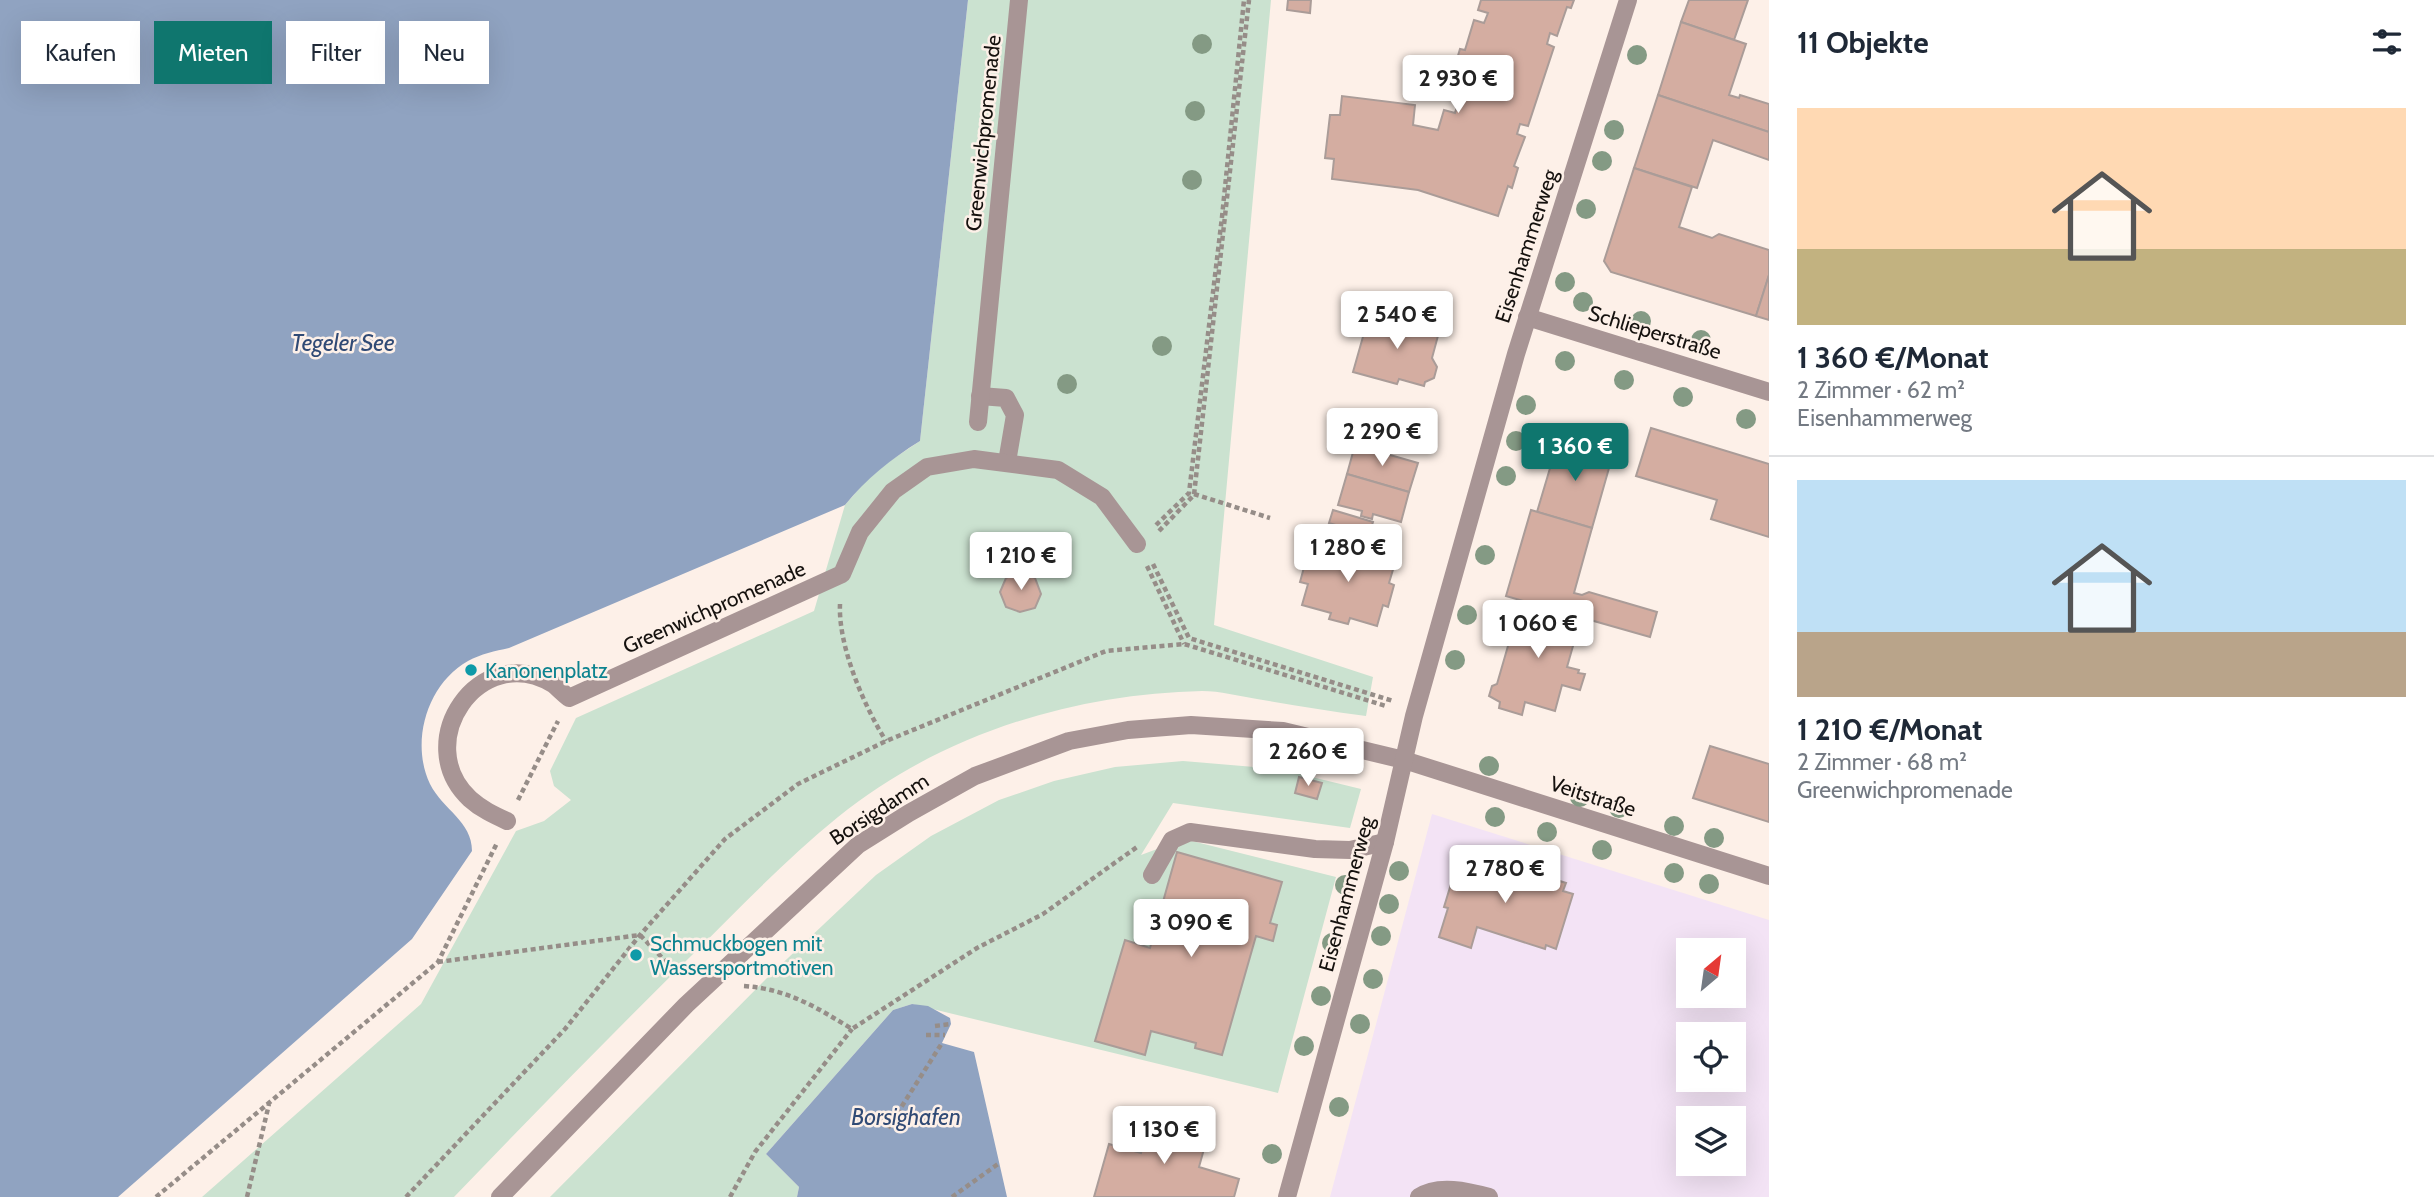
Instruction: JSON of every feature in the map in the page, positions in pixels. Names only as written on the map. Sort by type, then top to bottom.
[{"type":"street","name":"Greenwichpromenade","points":[[978,422],[1019,0]]},
{"type":"street","name":"Eisenhammerweg","points":[[1287,1197],[1369,892],[1385,842],[1416,708],[1527,317],[1628,0]]},
{"type":"street","name":"Schlieperstraße","points":[[1527,317],[1769,392]]},
{"type":"street","points":[[980,396],[1006,398],[1014,415],[1007,462]]},
{"type":"street","points":[[842,574],[860,532],[892,491],[927,467],[975,451],[1007,462],[1058,470],[1102,496],[1145,541]]},
{"type":"street","name":"Greenwichpromenade","points":[[569,698],[842,574]]},
{"type":"street","points":[[507,821],[481,808],[469,798],[452,774],[448,762],[447,740],[455,713],[476,686],[496,677],[519,674],[534,677],[553,684],[569,698]]},
{"type":"street","name":"Borsigdamm","points":[[500,1197],[686,1005],[858,845],[975,776],[1069,741],[1128,730],[1191,725],[1283,731],[1404,760]]},
{"type":"street","name":"Veitstraße","points":[[1404,760],[1769,876]]},
{"type":"street","points":[[1152,875],[1172,840],[1190,832],[1315,849],[1350,850],[1385,842]]},
{"type":"street","points":[[1419,1197],[1426,1192],[1465,1190],[1489,1197]]},
{"type":"path","points":[[1145,541],[1192,494],[1247,0]]},
{"type":"path","points":[[1192,494],[1269,518]]},
{"type":"path","points":[[1145,541],[1192,494]]},
{"type":"path","points":[[1145,541],[1184,644]]},
{"type":"path","points":[[1150,557],[1189,638],[1416,708]]},
{"type":"path","points":[[842,574],[839,619],[852,667],[877,727],[886,741]]},
{"type":"path","points":[[406,1197],[565,1029],[640,935],[725,839],[798,784],[886,741],[1106,651],[1184,644],[1386,706]]},
{"type":"path","points":[[156,1197],[438,962],[569,698]]},
{"type":"path","points":[[730,1197],[755,1152],[852,1029],[977,948],[1043,914],[1144,842]]},
{"type":"path","points":[[438,962],[640,935]]},
{"type":"path","points":[[640,935],[677,975],[709,984],[766,987],[804,1000],[852,1029]]},
{"type":"path","points":[[935,1026],[951,1024]]},
{"type":"path","points":[[926,1035],[945,1035]]},
{"type":"path","points":[[888,1128],[942,1043]]},
{"type":"path","points":[[247,1197],[269,1103]]},
{"type":"path","points":[[952,1197],[998,1164]]},
{"type":"shaded area","points":[[1432,814],[1769,920],[1769,1197],[1330,1197]]},
{"type":"green space","points":[[968,0],[1271,0],[1214,625],[1373,677],[1366,716],[1216,692],[1153,694],[1057,710],[964,741],[878,788],[838,817],[800,850],[630,1016],[454,1197],[202,1197],[421,1004],[516,831],[544,821],[571,800],[554,786],[550,771],[576,718],[814,611],[845,505],[865,482],[887,463],[920,441]]},
{"type":"green space","points":[[1183,761],[1279,769],[1361,789],[1350,828],[1173,803],[1141,855],[1184,839],[1336,877],[1278,1093],[912,1004],[893,1010],[766,1154],[799,1187],[797,1197],[550,1197],[770,975],[876,875],[931,836],[999,800],[1054,781],[1115,767]]},
{"type":"water","name":"Tegeler See","points":[[0,0],[968,0],[920,441],[880,470],[845,505],[509,648],[468,661],[454,671],[442,684],[426,715],[422,750],[424,768],[430,784],[462,823],[471,841],[472,851],[412,939],[118,1197],[0,1197]]},
{"type":"water","name":"Borsighafen","points":[[912,1004],[928,1006],[950,1018],[951,1024],[942,1043],[974,1052],[1007,1197],[797,1197],[799,1187],[766,1154],[893,1010]]},
{"type":"building","points":[[1288,0],[1311,0],[1310,13],[1287,10]]},
{"type":"building","points":[[1481,0],[1574,0],[1571,8],[1567,7],[1557,36],[1550,33],[1547,44],[1554,47],[1528,126],[1520,124],[1517,134],[1525,137],[1514,166],[1518,168],[1512,188],[1508,186],[1498,216],[1418,190],[1332,179],[1334,159],[1325,158],[1330,115],[1340,115],[1342,96],[1415,105],[1413,125],[1438,130],[1444,110],[1455,113],[1458,103],[1448,99],[1458,70],[1454,69],[1460,49],[1465,50],[1474,20],[1484,23],[1488,13],[1478,10]]},
{"type":"building","points":[[1689,0],[1748,0],[1734,40],[1681,22]]},
{"type":"building","points":[[1681,22],[1746,44],[1729,95],[1739,98],[1740,95],[1769,104],[1769,132],[1658,95]]},
{"type":"building","points":[[1658,95],[1769,132],[1769,160],[1713,140],[1697,188],[1634,168]]},
{"type":"building","points":[[1634,168],[1692,187],[1679,227],[1712,238],[1719,234],[1769,250],[1769,275],[1756,316],[1611,272],[1604,261]]},
{"type":"building","points":[[1769,275],[1769,320],[1756,316]]},
{"type":"building","points":[[1370,312],[1404,322],[1405,319],[1418,322],[1417,326],[1439,332],[1432,358],[1437,367],[1434,378],[1425,382],[1424,386],[1399,379],[1397,384],[1353,372]]},
{"type":"building","points":[[1357,425],[1397,436],[1393,448],[1353,438]]},
{"type":"building","points":[[1651,428],[1769,464],[1769,537],[1711,519],[1717,500],[1636,476]]},
{"type":"building","points":[[1559,438],[1613,454],[1592,528],[1537,512]]},
{"type":"building","points":[[1355,445],[1379,452],[1380,447],[1391,450],[1390,455],[1418,463],[1409,492],[1347,474]]},
{"type":"building","points":[[1347,474],[1409,492],[1401,522],[1373,514],[1372,519],[1361,516],[1362,511],[1338,505]]},
{"type":"building","points":[[1333,510],[1373,522],[1369,535],[1329,523]]},
{"type":"building","points":[[1531,510],[1592,528],[1574,593],[1582,595],[1589,592],[1657,612],[1650,637],[1506,596]]},
{"type":"building","points":[[1320,542],[1348,550],[1350,544],[1368,550],[1367,555],[1395,563],[1389,583],[1394,585],[1388,607],[1383,605],[1377,626],[1350,618],[1348,624],[1329,619],[1331,613],[1302,605],[1308,584],[1300,582],[1306,560],[1314,563]]},
{"type":"building","points":[[1020,572],[1035,578],[1041,594],[1035,608],[1020,612],[1006,607],[1000,592],[1006,578]]},
{"type":"building","points":[[1521,601],[1581,618],[1567,667],[1585,674],[1580,690],[1562,685],[1555,711],[1525,702],[1522,715],[1499,708],[1500,702],[1489,696],[1492,686],[1497,684]]},
{"type":"building","points":[[1710,746],[1769,764],[1769,822],[1693,798]]},
{"type":"building","points":[[1299,777],[1322,783],[1317,799],[1295,793]]},
{"type":"building","points":[[1177,852],[1282,882],[1270,923],[1277,925],[1273,941],[1256,936],[1222,1055],[1195,1048],[1196,1043],[1151,1031],[1145,1055],[1095,1041],[1125,940],[1150,948]]},
{"type":"building","points":[[1490,859],[1566,883],[1563,891],[1573,894],[1556,949],[1546,945],[1545,949],[1477,927],[1471,948],[1439,937],[1448,908],[1444,907],[1458,861],[1486,870]]},
{"type":"building","points":[[1152,1115],[1209,1131],[1199,1167],[1239,1179],[1234,1197],[1094,1197],[1109,1144],[1141,1153]]},
{"type":"place","name":"Kanonenplatz","points":[[471,670]]},
{"type":"place","name":"Schmuckbogen mit Wassersportmotiven","points":[[636,955]]}]
